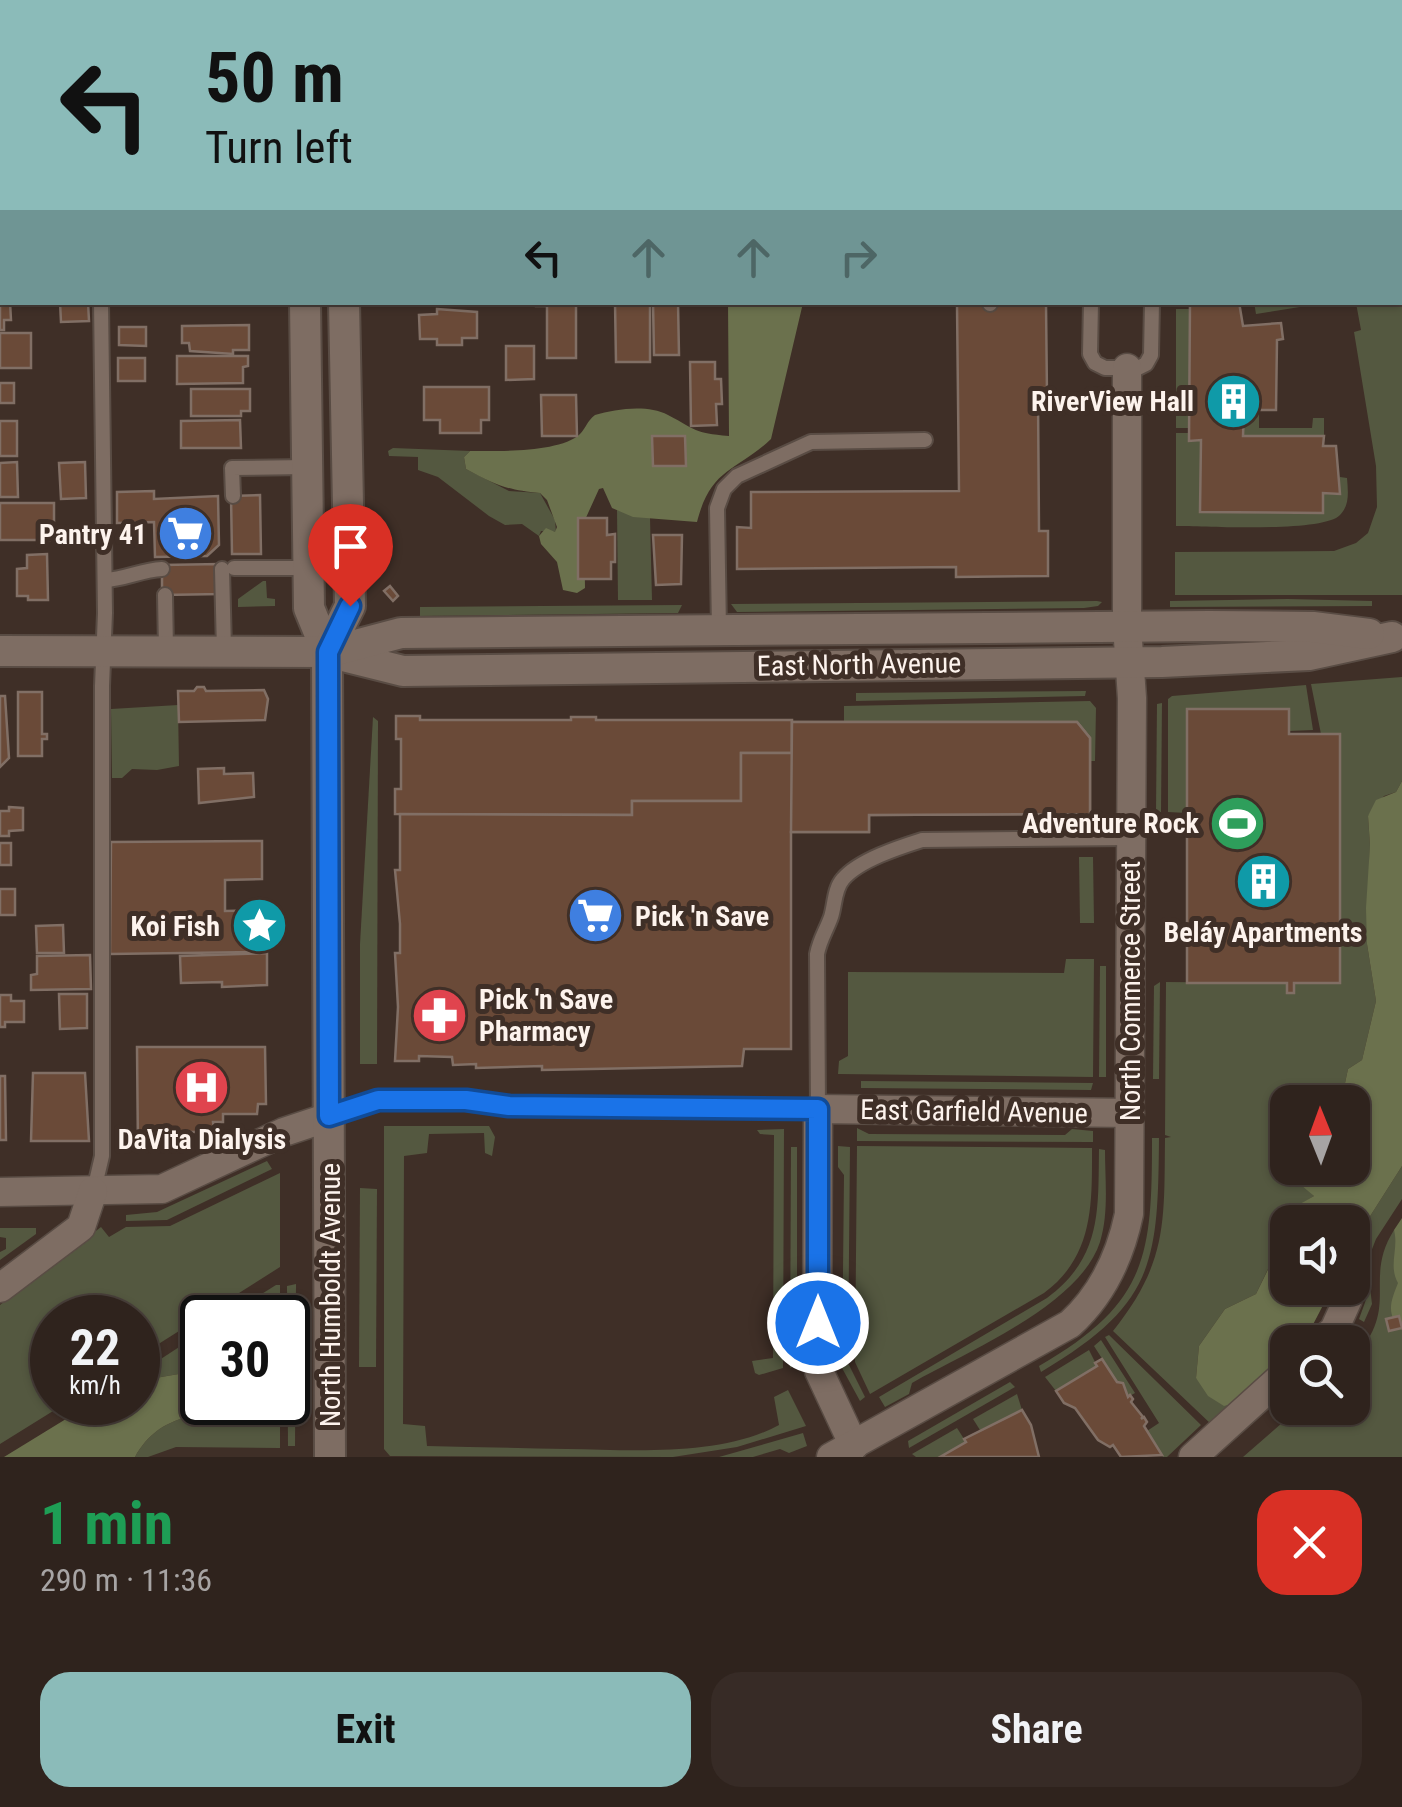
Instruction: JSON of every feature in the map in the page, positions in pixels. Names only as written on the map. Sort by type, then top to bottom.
[{"type":"main road","points":[[305,305],[309,608],[328,652]]},
{"type":"main road","points":[[328,652],[350,606],[344,305]]},
{"type":"main road","name":"East North Avenue","points":[[328,652],[401,633],[1127,626],[1312,627],[1397,636]]},
{"type":"main road","points":[[830,629],[830,664]]},
{"type":"main road","name":"East North Avenue","points":[[0,651],[328,652],[403,671],[1130,662],[1309,655],[1397,636]]},
{"type":"main road","name":"North Humboldt Avenue","points":[[328,652],[330,1457]]},
{"type":"street","name":"North Commerce Street","points":[[842,1451],[1070,1324],[1112,1270],[1123,1241],[1129,1214],[1130,1113],[1127,368]]},
{"type":"street","points":[[818,1109],[818,1371],[842,1451]]},
{"type":"street","name":"East Garfield Avenue","points":[[818,1109],[1130,1113]]},
{"type":"street","points":[[0,1192],[162,1189],[284,1132],[329,1116]]},
{"type":"street","points":[[0,1288],[81,1226],[94,1191]]},
{"type":"street","points":[[1193,1457],[1270,1388]]},
{"type":"lane","points":[[94,1191],[102,1156],[102,305]]},
{"type":"lane","points":[[1091,305],[1090,354],[1095,363],[1105,368],[1146,364],[1150,355],[1152,305]]},
{"type":"lane","points":[[719,630],[717,508],[724,489],[736,476],[811,442],[924,440]]},
{"type":"lane","points":[[233,496],[232,468],[307,467]]},
{"type":"lane","points":[[224,650],[227,565],[309,568]]},
{"type":"lane","points":[[105,580],[127,580],[143,570],[162,569]]},
{"type":"lane","points":[[165,595],[166,650]]},
{"type":"lane","points":[[329,1116],[378,1100],[466,1100],[509,1106],[818,1109],[817,954],[820,934],[831,918],[834,899],[844,878],[892,849],[922,840],[1131,838]]},
{"type":"green space","points":[[728,305],[803,305],[771,439],[717,480],[697,522],[633,517],[612,508],[603,488],[599,489],[584,522],[585,588],[577,593],[563,590],[557,562],[541,544],[539,536],[546,528],[555,532],[557,527],[547,500],[540,493],[510,488],[476,475],[466,469],[464,457],[470,451],[558,445],[580,434],[595,415],[632,409],[660,412],[702,432],[729,436]]},
{"type":"green space","points":[[1254,305],[1312,305],[1256,314]]},
{"type":"green space","points":[[1356,305],[1402,305],[1402,595],[1175,595],[1175,552],[1334,551],[1356,543],[1368,533],[1377,507],[1376,466],[1354,332],[1361,330]]},
{"type":"green space","points":[[1176,309],[1190,309],[1189,428],[1176,428]]},
{"type":"green space","points":[[1244,410],[1259,410],[1259,428],[1312,428],[1313,418],[1324,418],[1324,436],[1243,436]]},
{"type":"green space","points":[[1176,433],[1189,433],[1189,441],[1201,440],[1200,510],[1323,513],[1323,493],[1340,493],[1340,477],[1347,478],[1345,507],[1329,521],[1311,524],[1176,526]]},
{"type":"green space","points":[[388,451],[470,451],[464,457],[466,469],[509,491],[540,493],[555,520],[556,532],[541,531],[539,536],[522,524],[505,525],[438,477],[418,470],[418,457],[389,456]]},
{"type":"green space","points":[[617,510],[650,518],[652,600],[618,600]]},
{"type":"green space","points":[[263,581],[267,598],[275,599],[275,606],[238,607],[238,599]]},
{"type":"green space","points":[[1170,601],[1372,601],[1372,606],[1170,607]]},
{"type":"green space","points":[[1102,602],[1084,608],[737,612],[731,604]]},
{"type":"green space","points":[[682,605],[678,613],[420,616],[420,607]]},
{"type":"green space","points":[[1402,677],[1402,781],[1396,792],[1384,796],[1368,816],[1367,944],[1376,1001],[1362,1060],[1348,1069],[1345,1085],[1270,1085],[1270,1185],[1305,1185],[1314,1196],[1299,1205],[1270,1205],[1270,1265],[1256,1294],[1225,1309],[1199,1346],[1196,1378],[1239,1402],[1212,1425],[1113,1331],[1144,1284],[1163,1218],[1165,1138],[1171,1137],[1165,1135],[1166,982],[1287,983],[1288,993],[1294,993],[1294,983],[1340,983],[1340,735],[1321,734],[1311,684]]},
{"type":"green space","name":"Adventure Rock","points":[[1306,685],[1313,730],[1289,731],[1288,931],[1186,931],[1187,813],[1168,812],[1168,699]]},
{"type":"green space","points":[[1086,691],[1085,696],[856,701],[856,693]]},
{"type":"green space","points":[[1090,701],[1096,708],[1095,761],[1090,761],[1090,738],[1077,722],[844,722],[844,706]]},
{"type":"green space","points":[[1162,703],[1161,812],[1156,812],[1157,704]]},
{"type":"green space","points":[[178,705],[179,766],[132,769],[122,778],[112,778],[111,709]]},
{"type":"green space","points":[[373,717],[378,721],[377,1064],[360,1064],[360,944]]},
{"type":"green space","points":[[1402,781],[1402,1166],[1370,1216],[1370,1205],[1298,1205],[1314,1196],[1302,1185],[1370,1185],[1370,1085],[1345,1085],[1348,1069],[1362,1060],[1376,1001],[1367,944],[1368,816],[1376,800],[1396,792]]},
{"type":"green space","points":[[1079,857],[1093,857],[1094,923],[1080,923]]},
{"type":"green space","points":[[1066,959],[1094,959],[1093,1077],[838,1074],[839,1061],[848,1056],[848,972],[1064,973]]},
{"type":"green space","points":[[1100,966],[1106,966],[1106,1077],[1099,1077]]},
{"type":"green space","points":[[1160,982],[1159,1079],[1153,1079],[1154,986]]},
{"type":"green space","points":[[861,1081],[1093,1083],[1091,1090],[861,1088]]},
{"type":"green space","points":[[384,1126],[489,1126],[495,1137],[492,1156],[485,1153],[484,1133],[429,1134],[427,1153],[404,1156],[403,1424],[425,1426],[427,1446],[647,1450],[703,1447],[756,1435],[779,1425],[774,1397],[788,1390],[806,1426],[737,1447],[673,1457],[390,1456],[384,1449]]},
{"type":"green space","points":[[857,1128],[869,1134],[1065,1135],[1072,1129],[1093,1131],[1093,1142],[857,1141]]},
{"type":"green space","points":[[784,1129],[783,1368],[759,1375],[752,1361],[773,1358],[774,1135],[757,1130]]},
{"type":"green space","points":[[1152,1138],[1159,1138],[1156,1218],[1142,1276],[1128,1301],[1107,1324],[1041,1372],[1039,1366],[1103,1320],[1123,1297],[1136,1273],[1150,1215]]},
{"type":"green space","points":[[838,1146],[850,1147],[848,1363],[865,1397],[860,1401],[842,1368],[844,1175],[838,1167]]},
{"type":"green space","points":[[857,1146],[1092,1148],[1087,1228],[1073,1263],[1060,1278],[1044,1293],[870,1394],[855,1362]]},
{"type":"green space","points":[[791,1147],[797,1147],[797,1365],[790,1368]]},
{"type":"green space","points":[[1099,1149],[1105,1150],[1105,1220],[1100,1242],[1088,1265],[1046,1306],[912,1383],[909,1394],[885,1407],[879,1397],[1047,1298],[1065,1282],[1078,1266],[1093,1231]]},
{"type":"green space","points":[[267,1161],[272,1169],[167,1220],[126,1221],[126,1215],[157,1212]]},
{"type":"green space","points":[[1402,1166],[1402,1199],[1370,1254],[1370,1216]]},
{"type":"green space","points":[[280,1173],[280,1267],[236,1295],[180,1295],[180,1330],[160,1343],[160,1295],[30,1295],[31,1425],[0,1444],[0,1305],[101,1227],[109,1237],[126,1227],[170,1226]]},
{"type":"green space","points":[[360,1188],[377,1189],[376,1367],[359,1367]]},
{"type":"green space","points":[[1402,1218],[1402,1330],[1391,1307],[1398,1283],[1394,1270],[1394,1230]]},
{"type":"green space","points":[[0,1228],[36,1228],[36,1234],[0,1260],[6,1238],[0,1237]]},
{"type":"green space","points":[[1394,1230],[1402,1242],[1402,1457],[1243,1457],[1280,1425],[1370,1425],[1370,1336],[1379,1308],[1385,1248]]},
{"type":"green space","points":[[1270,1265],[1270,1305],[1323,1305],[1313,1325],[1270,1325],[1270,1372],[1239,1402],[1224,1406],[1208,1396],[1196,1378],[1199,1346],[1225,1309],[1256,1294]]},
{"type":"green space","points":[[296,1284],[296,1295],[287,1295],[287,1286]]},
{"type":"green space","points":[[276,1285],[280,1285],[280,1295],[260,1295]]},
{"type":"green space","points":[[1370,1287],[1372,1304],[1364,1322],[1359,1319],[1364,1305],[1370,1305]]},
{"type":"green space","points":[[1109,1335],[1201,1425],[1167,1457],[1163,1457],[1147,1431],[1159,1423],[1105,1337]]},
{"type":"green space","points":[[1101,1340],[1135,1393],[1128,1397],[1123,1384],[1117,1382],[1094,1346]]},
{"type":"green space","points":[[180,1346],[180,1374],[160,1377],[160,1360]]},
{"type":"green space","points":[[1089,1350],[1097,1366],[1056,1391],[1045,1377]]},
{"type":"green space","points":[[180,1374],[180,1419],[157,1431],[135,1457],[4,1457],[56,1425],[160,1425],[160,1377]]},
{"type":"green space","points":[[1010,1382],[1015,1387],[909,1448],[908,1441]]},
{"type":"green space","points":[[1017,1394],[1022,1410],[980,1430],[973,1419]]},
{"type":"green space","points":[[180,1419],[180,1425],[280,1425],[280,1448],[176,1447],[148,1457],[135,1457],[145,1442]]},
{"type":"green space","points":[[288,1425],[295,1425],[295,1446],[288,1446]]},
{"type":"green space","points":[[957,1428],[966,1442],[940,1457],[912,1454]]},
{"type":"green space","points":[[803,1433],[807,1446],[789,1453],[780,1449],[753,1457],[719,1457]]},
{"type":"building","points":[[0,305],[10,305],[11,320],[4,320],[4,330],[0,330]]},
{"type":"building","points":[[60,305],[88,305],[89,321],[61,322]]},
{"type":"building","points":[[576,305],[576,358],[547,358],[547,306],[536,306]]},
{"type":"building","points":[[615,305],[650,305],[650,362],[616,362]]},
{"type":"building","points":[[653,305],[678,305],[679,355],[654,355]]},
{"type":"building","points":[[957,305],[1046,305],[1047,396],[1038,396],[1039,531],[1048,531],[1048,576],[956,577],[956,567],[737,569],[737,527],[751,528],[751,492],[959,491]]},
{"type":"building","name":"RiverView Hall","points":[[1190,305],[1240,305],[1243,326],[1281,323],[1283,339],[1277,340],[1276,410],[1244,410],[1243,436],[1324,436],[1323,446],[1336,446],[1340,494],[1323,493],[1323,513],[1200,512],[1201,440],[1189,441]]},
{"type":"building","points":[[437,309],[477,312],[477,338],[462,338],[462,345],[437,345],[437,339],[420,339],[419,315],[437,314]]},
{"type":"building","points":[[249,325],[249,350],[233,350],[233,354],[190,351],[189,343],[182,343],[182,326]]},
{"type":"building","points":[[119,327],[146,327],[146,346],[119,345]]},
{"type":"building","points":[[0,333],[31,333],[31,368],[0,368]]},
{"type":"building","points":[[506,346],[534,346],[534,379],[506,380]]},
{"type":"building","points":[[177,356],[248,356],[248,366],[243,367],[243,383],[177,384]]},
{"type":"building","points":[[118,358],[145,358],[145,381],[118,381]]},
{"type":"building","points":[[690,362],[715,362],[715,379],[721,379],[722,404],[716,404],[717,425],[691,426]]},
{"type":"building","points":[[0,383],[14,383],[14,403],[0,403]]},
{"type":"building","points":[[424,387],[489,387],[489,420],[481,420],[481,433],[440,433],[440,420],[424,420]]},
{"type":"building","points":[[191,389],[250,389],[250,411],[241,411],[241,416],[191,416]]},
{"type":"building","points":[[541,395],[576,395],[577,436],[542,436]]},
{"type":"building","points":[[240,420],[241,448],[181,448],[181,421]]},
{"type":"building","points":[[0,421],[17,421],[17,456],[0,456]]},
{"type":"building","points":[[652,436],[685,436],[686,466],[653,466]]},
{"type":"building","points":[[17,462],[18,497],[0,497],[0,463]]},
{"type":"building","points":[[85,462],[86,498],[61,499],[59,463]]},
{"type":"building","name":"Pantry 41","points":[[154,491],[154,499],[218,496],[219,545],[207,556],[155,557],[154,522],[117,523],[117,492]]},
{"type":"building","points":[[260,495],[261,554],[232,554],[231,496]]},
{"type":"building","points":[[0,503],[54,503],[54,540],[0,540]]},
{"type":"building","points":[[578,518],[607,518],[607,535],[615,534],[611,579],[578,579]]},
{"type":"building","points":[[653,535],[682,535],[681,584],[656,585]]},
{"type":"building","points":[[47,554],[48,600],[17,596],[17,569],[27,568],[27,555]]},
{"type":"building","points":[[220,564],[221,594],[162,595],[162,565]]},
{"type":"building","points":[[390,586],[398,596],[393,601],[384,591]]},
{"type":"building","points":[[197,687],[206,691],[264,690],[268,699],[265,720],[179,722],[178,691],[194,691]]},
{"type":"building","points":[[18,692],[42,692],[42,734],[47,734],[47,739],[42,739],[42,756],[18,756]]},
{"type":"building","points":[[0,696],[5,696],[9,758],[0,767]]},
{"type":"building","name":"Beláy Apartments","points":[[1187,709],[1289,709],[1289,734],[1340,734],[1340,983],[1294,983],[1294,993],[1287,993],[1287,983],[1187,983]]},
{"type":"building","points":[[396,716],[420,716],[420,720],[792,720],[792,753],[741,753],[741,801],[632,801],[632,815],[395,814],[395,789],[401,789],[401,739],[396,739]]},
{"type":"building","points":[[792,722],[1077,722],[1090,738],[1090,814],[869,815],[869,832],[791,832],[791,1049],[744,1049],[742,1066],[542,1070],[542,1066],[453,1065],[452,1057],[419,1056],[419,1061],[395,1061],[395,953],[400,953],[400,924],[395,870],[400,870],[400,814],[632,815],[632,801],[741,801],[741,753],[792,753]]},
{"type":"building","points":[[792,722],[1077,722],[1090,738],[1090,814],[869,815],[869,832],[791,832]]},
{"type":"building","points":[[224,768],[224,774],[253,773],[254,797],[199,803],[198,769]]},
{"type":"building","points":[[9,807],[23,808],[23,830],[0,836],[0,811],[9,811]]},
{"type":"building","points":[[262,841],[262,879],[225,880],[225,911],[264,910],[264,952],[110,954],[111,842]]},
{"type":"building","points":[[0,843],[11,843],[11,865],[0,865]]},
{"type":"building","points":[[0,889],[15,889],[15,915],[0,915]]},
{"type":"building","points":[[63,925],[64,953],[37,953],[36,926]]},
{"type":"building","points":[[267,953],[267,985],[222,987],[222,982],[181,983],[180,956]]},
{"type":"building","points":[[90,955],[91,989],[31,990],[31,975],[37,974],[37,956]]},
{"type":"building","points":[[59,994],[87,994],[87,1028],[60,1029]]},
{"type":"building","points":[[0,995],[11,995],[11,1001],[24,1001],[24,1022],[5,1022],[5,1027],[0,1027]]},
{"type":"building","name":"DaVita Dialysis","points":[[137,1047],[265,1047],[266,1104],[258,1104],[257,1114],[223,1114],[223,1122],[213,1122],[214,1132],[181,1132],[180,1141],[170,1141],[171,1149],[138,1150]]},
{"type":"building","points":[[33,1073],[85,1073],[89,1141],[31,1141]]},
{"type":"building","points":[[0,1076],[5,1076],[6,1140],[0,1140]]},
{"type":"building","points":[[1399,1316],[1402,1328],[1389,1331],[1386,1319]]},
{"type":"building","points":[[1102,1359],[1133,1399],[1131,1402],[1147,1422],[1144,1426],[1162,1455],[1121,1457],[1113,1445],[1098,1440],[1075,1408],[1064,1403],[1056,1391]]},
{"type":"building","points":[[1022,1410],[1031,1425],[1039,1457],[940,1457],[966,1442],[964,1439]]},
{"type":"place","name":"RiverView Hall","points":[[1233,401]]},
{"type":"place","name":"Pantry 41","points":[[186,534]]},
{"type":"place","name":"Adventure Rock","points":[[1238,823]]},
{"type":"place","name":"Beláy Apartments","points":[[1263,881]]},
{"type":"place","name":"Pick 'n Save","points":[[596,916]]},
{"type":"place","name":"Koi Fish","points":[[259,926]]},
{"type":"place","name":"Pick 'n Save Pharmacy","points":[[440,1015]]},
{"type":"place","name":"DaVita Dialysis","points":[[202,1088]]},
{"type":"route","points":[[350,606],[328,652],[329,1116],[378,1100],[466,1100],[509,1106],[818,1109],[818,1323]]}]
